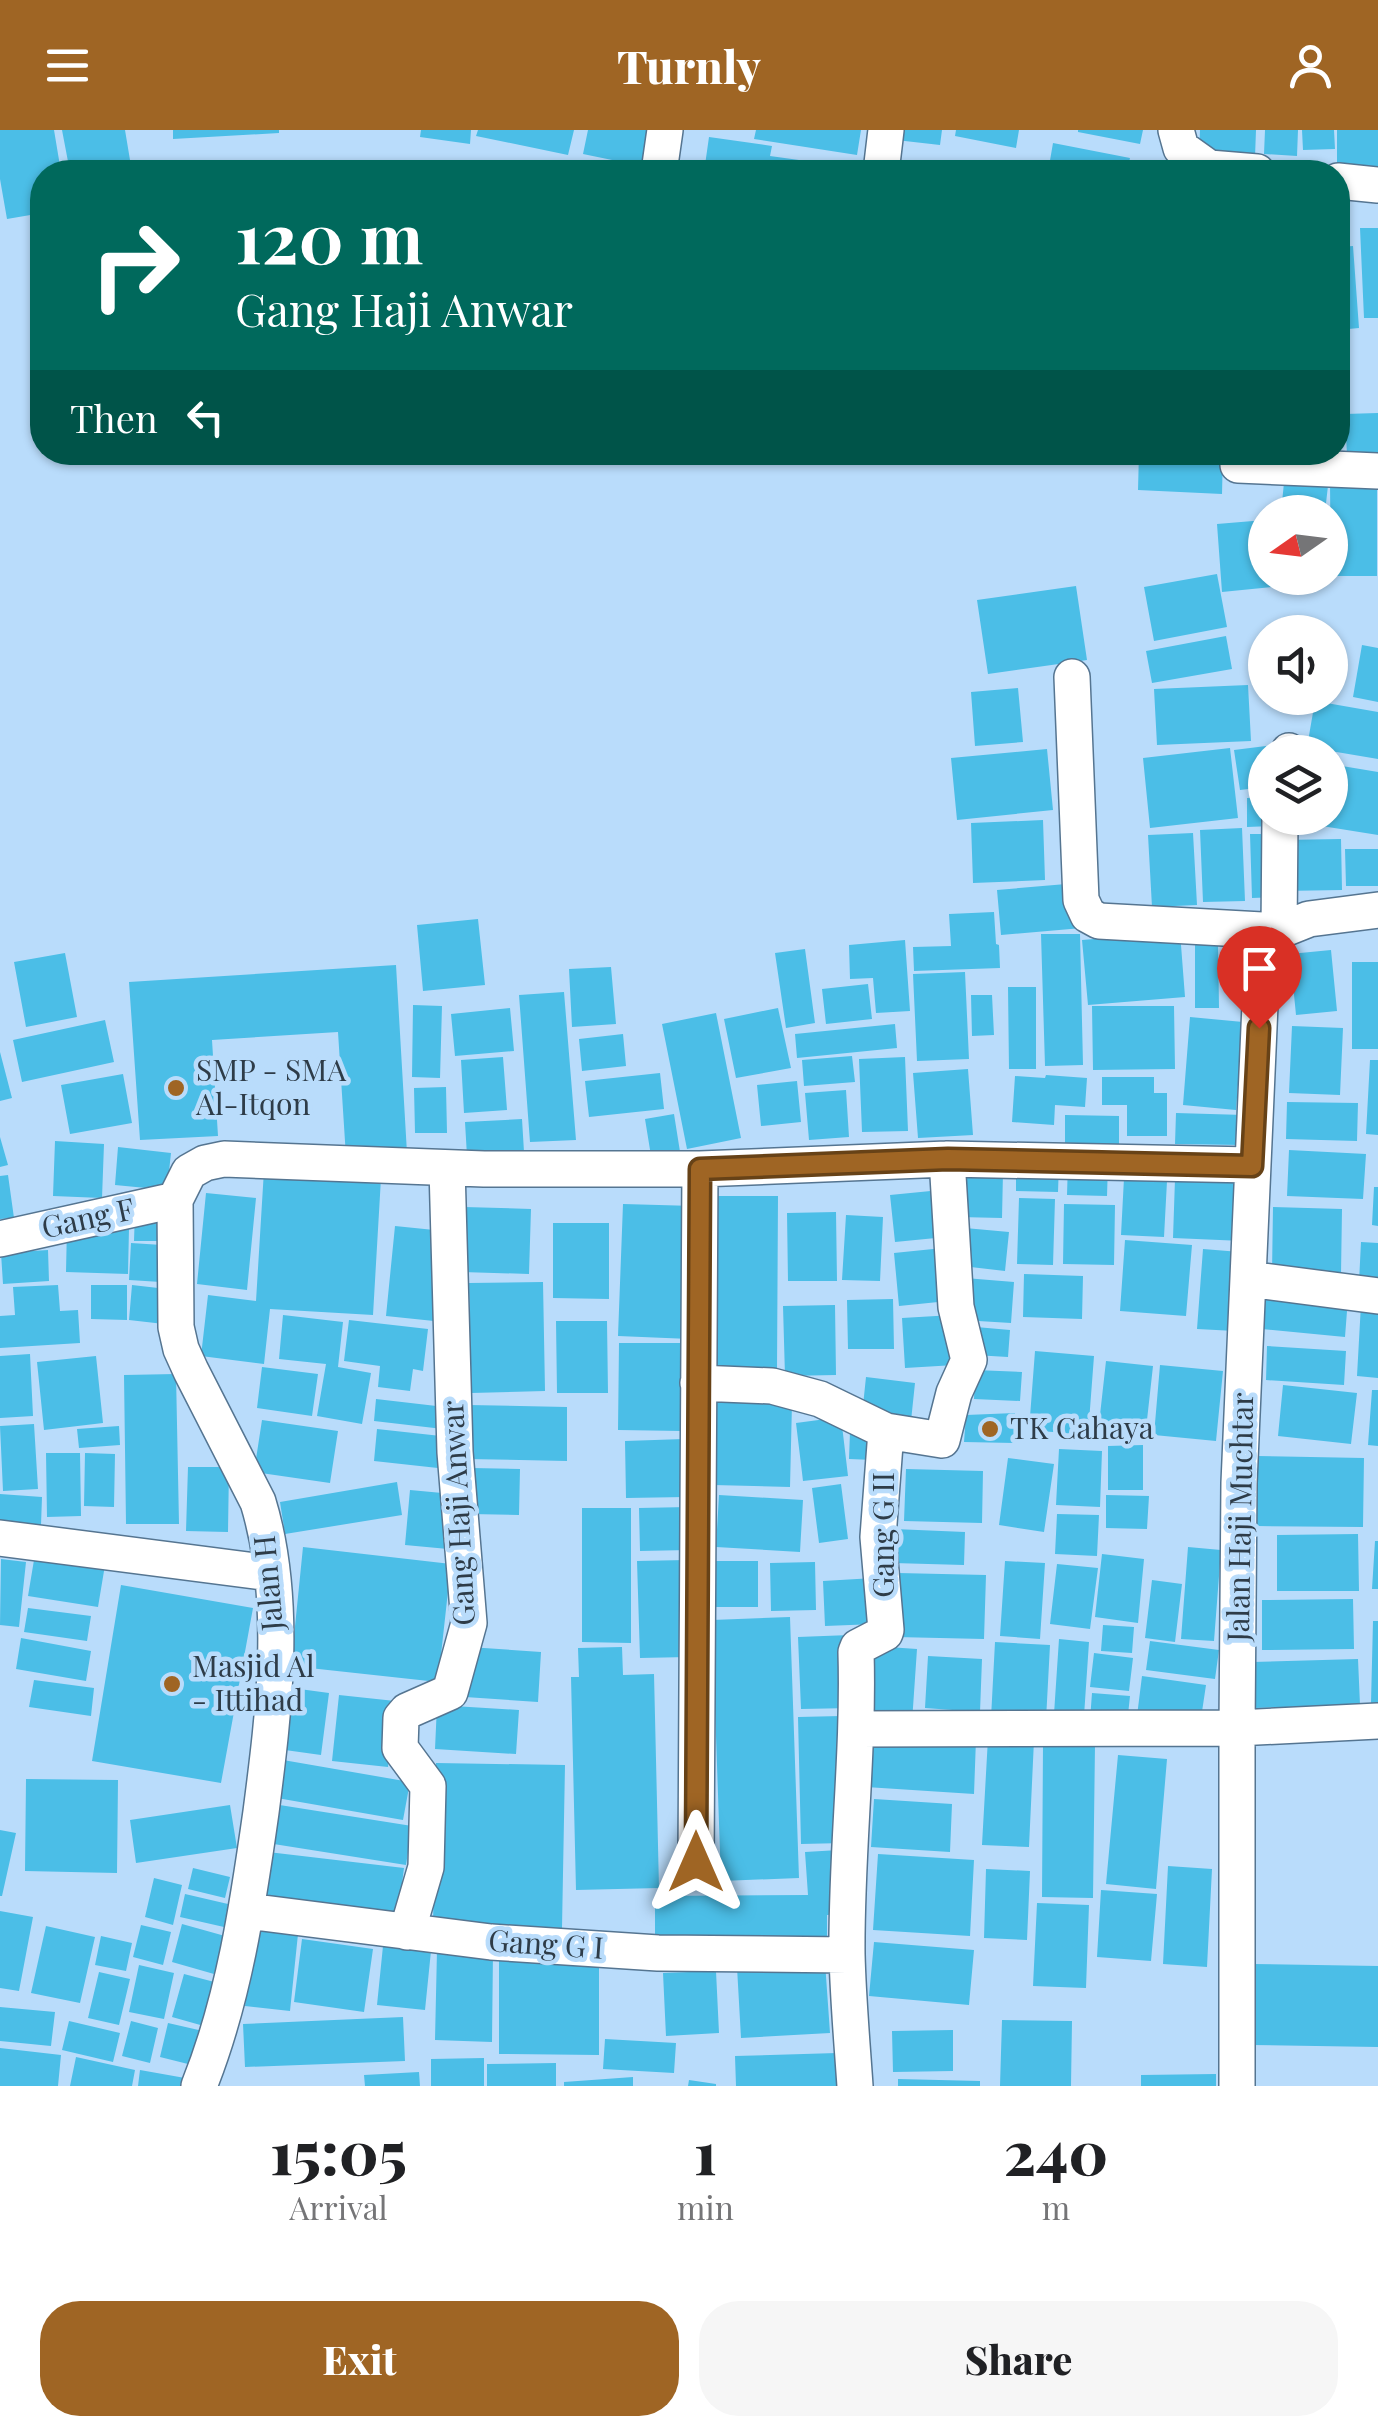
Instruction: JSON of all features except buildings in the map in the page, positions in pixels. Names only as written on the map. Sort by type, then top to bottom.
[{"type":"street","points":[[661,160],[665,130]]},
{"type":"street","points":[[882,160],[886,130]]},
{"type":"street","points":[[1176,130],[1180,148],[1197,160]]},
{"type":"street","points":[[1350,182],[1378,185]]},
{"type":"street","points":[[1238,465],[1378,471]]},
{"type":"street","points":[[1072,677],[1081,900],[1088,915],[1099,921],[1279,930],[1309,919],[1378,910]]},
{"type":"street","points":[[1279,930],[1280,835]]},
{"type":"street","name":"Jalan Haji Muchtar","points":[[1237,2086],[1239,1484],[1262,959],[1279,930]]},
{"type":"street","points":[[175,1200],[190,1172],[205,1163],[224,1159],[447,1168],[700,1169],[948,1159],[1252,1166]]},
{"type":"street","name":"Gang G II","points":[[855,2086],[847,1955],[856,1649],[886,1630],[878,1537],[886,1430],[942,1440],[955,1390],[969,1362],[956,1307],[948,1159]]},
{"type":"street","name":"Gang Haji Anwar","points":[[407,1932],[426,1867],[428,1786],[400,1748],[401,1718],[407,1711],[450,1692],[469,1623],[455,1452],[447,1168]]},
{"type":"street","points":[[696,1862],[700,1169]]},
{"type":"street","name":"Gang F","points":[[0,1238],[175,1200]]},
{"type":"street","name":"Jalan H","points":[[175,1200],[178,1338],[258,1502],[272,1573],[275,1638],[272,1724],[247,1912],[200,2086]]},
{"type":"street","points":[[1248,1279],[1378,1296]]},
{"type":"street","points":[[698,1383],[772,1386],[820,1400],[886,1430]]},
{"type":"street","points":[[0,1538],[272,1573]]},
{"type":"street","points":[[856,1729],[1237,1728],[1378,1722]]},
{"type":"street","name":"Gang G I","points":[[247,1912],[491,1942],[658,1952],[847,1955]]},
{"type":"place","name":"SMP - SMA Al-Itqon","points":[[176,1088]]},
{"type":"place","name":"TK Cahaya","points":[[990,1429]]},
{"type":"place","name":"Masjid Al - Ittihad","points":[[172,1684]]},
{"type":"route","points":[[696,1862],[700,1169],[948,1159],[1252,1166],[1259,1028]]}]
